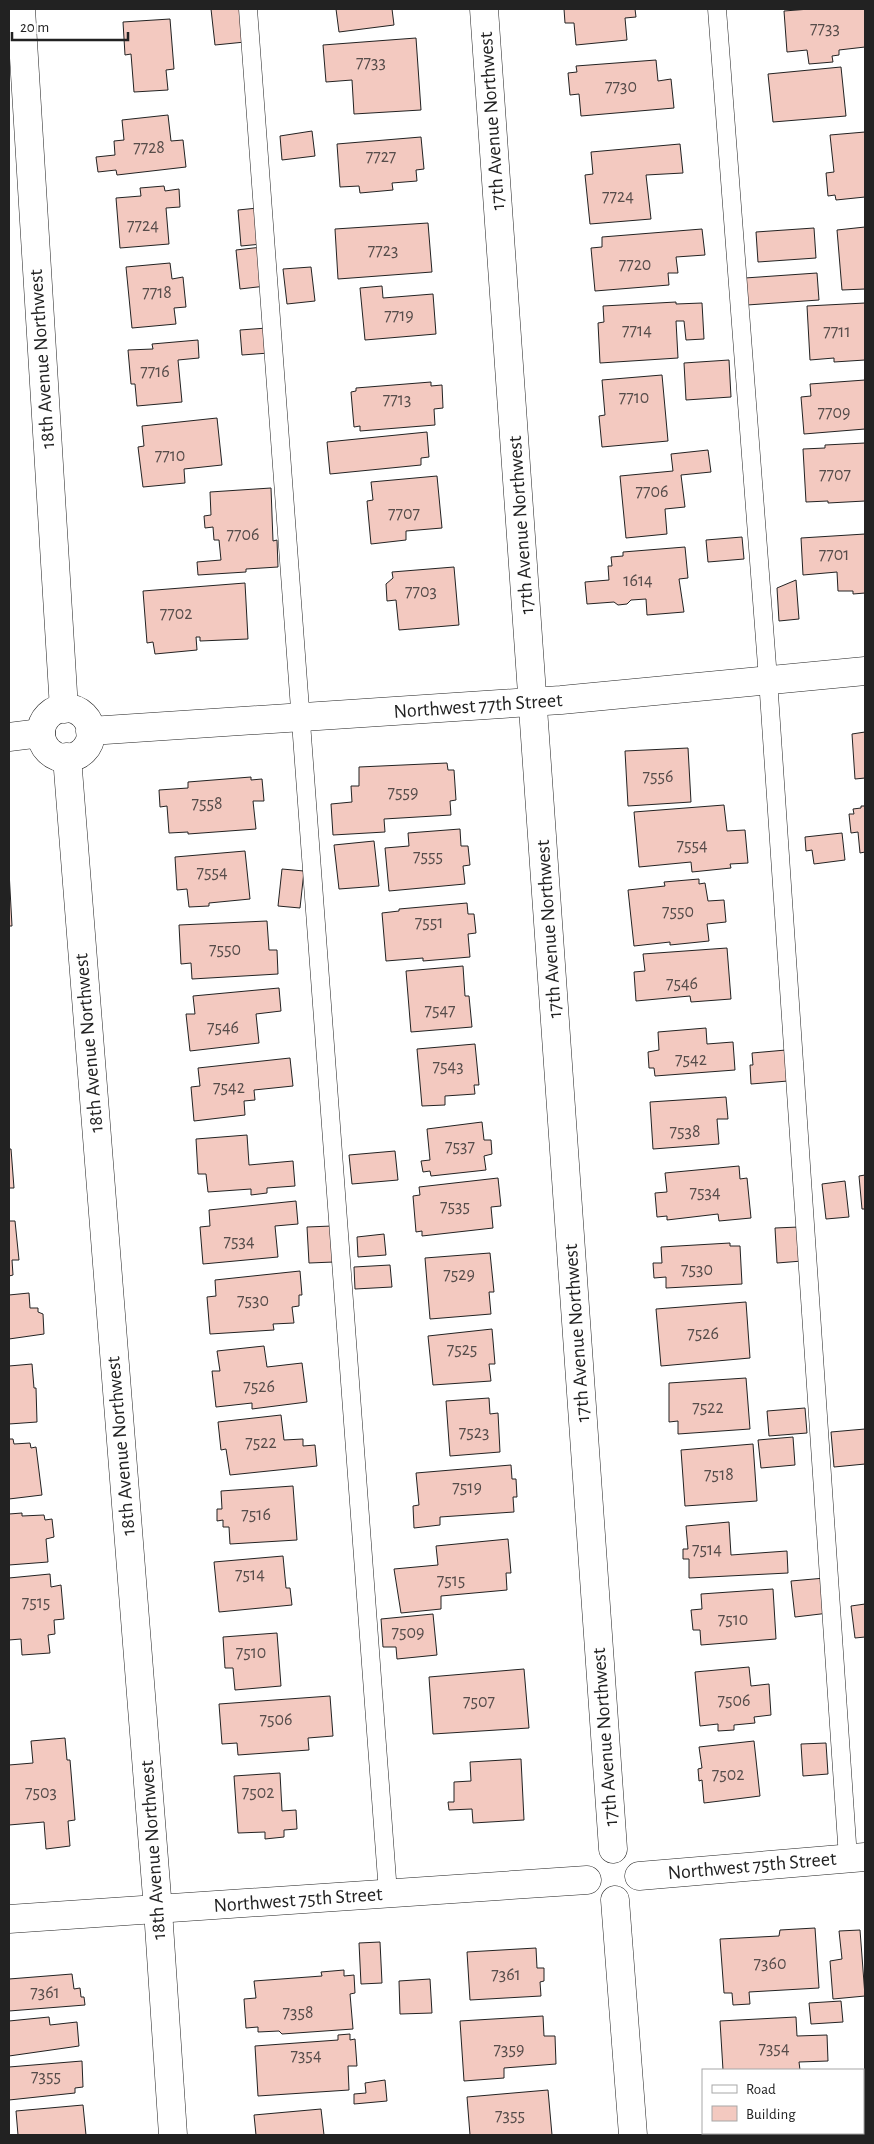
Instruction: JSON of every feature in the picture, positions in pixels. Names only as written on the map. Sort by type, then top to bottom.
[{"type":"street","name":"18th Avenue Northwest","points":[[21,9],[64,709]]},
{"type":"street","name":"17th Avenue Northwest","points":[[484,9],[613,1849]]},
{"type":"street","name":"Northwest 77th Street","points":[[90,731],[533,702],[865,670]]},
{"type":"street","points":[[64,709],[75,710],[82,714],[87,720],[90,731],[88,743],[84,750],[78,755],[67,758],[53,755],[46,749],[41,733],[42,725],[46,718],[52,713],[64,709]]},
{"type":"street","points":[[9,737],[41,733]]},
{"type":"street","name":"18th Avenue Northwest","points":[[67,758],[158,1910],[173,2135]]},
{"type":"street","points":[[613,1849],[628,1853],[634,1859],[638,1867],[639,1876],[637,1884],[626,1898],[609,1901],[595,1894],[587,1880],[587,1871],[594,1856],[601,1851],[613,1849]]},
{"type":"street","name":"Northwest 75th Street","points":[[639,1876],[857,1857]]},
{"type":"street","name":"Northwest 75th Street","points":[[9,1919],[587,1880]]},
{"type":"street","points":[[615,1900],[633,2135]]},
{"type":"lane","points":[[248,9],[388,1894]]},
{"type":"lane","points":[[717,9],[857,1857]]},
{"type":"building","points":[[211,9],[242,9],[245,42],[215,45]]},
{"type":"building","points":[[336,9],[392,9],[394,25],[339,32]]},
{"type":"building","points":[[564,9],[635,9],[636,17],[625,18],[627,40],[576,45],[574,23],[565,23]]},
{"type":"building","points":[[865,9],[865,47],[839,50],[839,55],[832,56],[833,62],[809,64],[807,50],[787,52],[784,11]]},
{"type":"building","points":[[170,19],[174,69],[166,70],[168,90],[134,92],[131,54],[125,55],[123,22]]},
{"type":"building","points":[[416,38],[421,110],[354,114],[352,80],[326,82],[323,45]]},
{"type":"building","points":[[656,60],[658,81],[671,79],[674,108],[581,116],[579,94],[570,95],[568,73],[577,72],[576,66]]},
{"type":"building","points":[[841,67],[846,116],[773,122],[768,74]]},
{"type":"building","points":[[168,115],[171,141],[183,140],[186,167],[117,175],[116,170],[98,172],[96,157],[115,155],[114,141],[124,140],[122,120]]},
{"type":"building","points":[[312,131],[315,156],[282,160],[280,136]]},
{"type":"building","points":[[865,132],[865,197],[836,200],[835,195],[828,196],[826,173],[834,172],[830,135]]},
{"type":"building","points":[[421,137],[424,169],[416,170],[417,181],[392,183],[393,190],[360,193],[359,186],[340,187],[337,144]]},
{"type":"building","points":[[680,144],[683,173],[646,175],[651,219],[590,224],[585,175],[593,174],[591,152]]},
{"type":"building","points":[[164,186],[165,191],[179,189],[180,207],[166,208],[169,244],[120,248],[116,198],[141,196],[140,188]]},
{"type":"building","points":[[258,208],[262,244],[241,246],[238,210]]},
{"type":"building","points":[[428,223],[432,272],[338,279],[335,229]]},
{"type":"building","points":[[865,227],[865,289],[842,290],[837,230]]},
{"type":"building","points":[[814,228],[816,258],[758,262],[756,232]]},
{"type":"building","points":[[702,229],[705,255],[676,257],[678,273],[668,273],[669,285],[595,291],[591,248],[602,247],[602,237]]},
{"type":"building","points":[[262,247],[266,286],[240,289],[236,250]]},
{"type":"building","points":[[170,263],[172,279],[183,277],[186,307],[174,308],[176,324],[132,328],[126,267]]},
{"type":"building","points":[[311,267],[315,301],[287,304],[283,269]]},
{"type":"building","points":[[817,273],[819,300],[747,305],[745,278]]},
{"type":"building","points":[[382,286],[383,298],[433,294],[436,334],[365,340],[360,288]]},
{"type":"building","points":[[676,302],[676,304],[702,303],[704,339],[686,340],[684,321],[676,321],[678,358],[600,363],[598,323],[604,322],[603,306]]},
{"type":"building","points":[[865,303],[865,360],[834,362],[834,358],[810,360],[807,306]]},
{"type":"building","points":[[267,328],[269,353],[242,355],[240,330]]},
{"type":"building","points":[[198,340],[199,358],[178,360],[182,402],[137,406],[135,384],[131,384],[128,350],[153,349],[152,344]]},
{"type":"building","points":[[729,360],[731,397],[686,400],[684,363]]},
{"type":"building","points":[[662,375],[668,441],[602,447],[599,416],[605,415],[602,380]]},
{"type":"building","points":[[865,380],[865,429],[804,434],[801,397],[811,396],[810,384]]},
{"type":"building","points":[[431,382],[431,386],[442,385],[443,408],[434,409],[435,425],[360,431],[360,426],[354,427],[351,392],[356,391],[356,388]]},
{"type":"building","points":[[217,418],[222,465],[184,469],[185,483],[143,487],[138,447],[144,446],[142,426]]},
{"type":"building","points":[[427,432],[429,457],[421,458],[421,465],[330,474],[327,442]]},
{"type":"building","points":[[865,443],[865,501],[806,502],[803,449],[825,448],[825,445]]},
{"type":"building","points":[[708,450],[711,472],[681,475],[685,507],[665,509],[667,534],[626,538],[620,476],[673,471],[671,454]]},
{"type":"building","points":[[437,476],[442,528],[406,531],[406,540],[371,544],[367,501],[373,500],[371,482]]},
{"type":"building","points":[[271,488],[273,541],[277,540],[278,567],[246,569],[246,572],[198,575],[197,562],[221,560],[219,540],[214,540],[213,527],[205,528],[204,516],[211,515],[210,492]]},
{"type":"building","points":[[865,534],[865,593],[853,594],[853,591],[838,591],[837,572],[803,575],[801,538]]},
{"type":"building","points":[[742,537],[744,559],[708,562],[706,540]]},
{"type":"building","points":[[685,547],[688,578],[679,579],[684,612],[647,615],[646,599],[631,600],[627,604],[618,605],[614,602],[587,604],[585,582],[609,580],[608,566],[612,566],[611,557],[623,556],[623,552]]},
{"type":"building","points":[[454,567],[459,625],[399,630],[396,600],[387,601],[386,584],[393,578],[392,572]]},
{"type":"building","points":[[796,580],[799,619],[779,621],[777,588]]},
{"type":"building","points":[[245,583],[248,639],[200,641],[200,637],[196,637],[197,650],[155,654],[153,642],[147,643],[143,591]]},
{"type":"building","points":[[865,732],[865,778],[855,779],[852,734]]},
{"type":"building","points":[[688,748],[691,802],[628,806],[625,751]]},
{"type":"building","points":[[447,763],[448,770],[454,770],[456,800],[450,801],[451,815],[384,819],[385,832],[333,835],[331,804],[352,802],[351,786],[359,786],[359,767]]},
{"type":"building","points":[[251,777],[251,780],[262,779],[264,801],[253,801],[256,829],[188,834],[188,832],[169,833],[167,806],[160,807],[159,790],[188,788],[188,782]]},
{"type":"building","points":[[724,805],[727,831],[745,830],[748,863],[730,864],[731,868],[692,872],[691,862],[639,867],[634,812]]},
{"type":"building","points":[[861,806],[865,806],[865,852],[860,853],[858,832],[851,833],[849,814],[854,814],[853,809],[861,808]]},
{"type":"building","points":[[460,829],[461,846],[468,846],[470,865],[463,866],[465,884],[389,891],[385,848],[409,846],[408,833]]},
{"type":"building","points":[[842,833],[845,860],[814,864],[812,850],[806,851],[805,837]]},
{"type":"building","points":[[374,841],[379,886],[339,889],[334,845]]},
{"type":"building","points":[[245,851],[250,899],[209,903],[209,906],[189,907],[187,889],[177,890],[175,857]]},
{"type":"building","points":[[282,869],[304,871],[300,908],[278,906]]},
{"type":"building","points":[[9,871],[12,926],[9,926]]},
{"type":"building","points":[[699,879],[699,884],[705,883],[708,901],[724,900],[726,922],[707,924],[709,941],[670,945],[670,942],[634,946],[628,890],[665,886],[664,882]]},
{"type":"building","points":[[467,903],[468,914],[474,914],[476,933],[468,934],[470,957],[423,961],[423,958],[386,961],[382,913],[399,911],[399,909]]},
{"type":"building","points":[[267,921],[269,950],[277,950],[278,974],[192,979],[191,963],[181,964],[179,925]]},
{"type":"building","points":[[727,948],[731,999],[691,1002],[690,996],[636,1001],[634,972],[645,971],[643,954]]},
{"type":"building","points":[[463,966],[465,996],[469,996],[472,1027],[411,1032],[406,971]]},
{"type":"building","points":[[279,988],[281,1011],[256,1014],[259,1043],[190,1051],[186,1014],[195,1014],[193,996]]},
{"type":"building","points":[[706,1028],[707,1044],[733,1042],[735,1070],[655,1076],[654,1068],[649,1068],[648,1052],[659,1050],[658,1032]]},
{"type":"building","points":[[475,1044],[479,1085],[474,1085],[475,1094],[445,1096],[445,1105],[422,1106],[417,1049]]},
{"type":"building","points":[[786,1050],[788,1081],[751,1084],[750,1065],[753,1065],[752,1053]]},
{"type":"building","points":[[290,1058],[293,1086],[254,1090],[255,1100],[244,1101],[245,1115],[194,1121],[191,1087],[200,1086],[198,1068]]},
{"type":"building","points":[[726,1097],[728,1119],[717,1119],[719,1144],[653,1149],[650,1102]]},
{"type":"building","points":[[482,1122],[484,1140],[491,1140],[492,1154],[484,1156],[486,1170],[431,1176],[430,1171],[423,1172],[421,1161],[430,1160],[427,1129]]},
{"type":"building","points":[[247,1135],[249,1165],[293,1161],[295,1186],[267,1188],[267,1193],[251,1195],[251,1189],[208,1192],[206,1174],[198,1174],[196,1139]]},
{"type":"building","points":[[9,1149],[11,1149],[14,1188],[9,1188]]},
{"type":"building","points":[[395,1151],[398,1180],[352,1184],[349,1155]]},
{"type":"building","points":[[739,1166],[740,1179],[747,1178],[751,1218],[719,1221],[718,1214],[667,1220],[667,1216],[657,1217],[655,1193],[667,1192],[665,1173]]},
{"type":"building","points":[[865,1175],[865,1209],[862,1209],[859,1176]]},
{"type":"building","points":[[498,1178],[501,1206],[491,1207],[493,1228],[422,1236],[422,1231],[416,1232],[413,1196],[420,1195],[419,1187]]},
{"type":"building","points":[[845,1181],[849,1217],[826,1219],[822,1184]]},
{"type":"building","points":[[296,1201],[298,1224],[275,1226],[278,1257],[203,1264],[200,1227],[210,1226],[209,1210]]},
{"type":"building","points":[[9,1221],[15,1221],[19,1260],[12,1260],[13,1275],[9,1276]]},
{"type":"building","points":[[332,1226],[334,1262],[309,1263],[307,1227]]},
{"type":"building","points":[[799,1227],[802,1261],[777,1263],[775,1228]]},
{"type":"building","points":[[384,1234],[386,1255],[358,1257],[357,1237]]},
{"type":"building","points":[[730,1243],[730,1246],[740,1246],[742,1284],[666,1288],[666,1277],[654,1278],[653,1263],[662,1263],[661,1247]]},
{"type":"building","points":[[490,1253],[494,1292],[489,1292],[491,1314],[430,1319],[425,1258]]},
{"type":"building","points":[[390,1265],[392,1287],[355,1289],[354,1267]]},
{"type":"building","points":[[300,1271],[302,1295],[299,1295],[299,1306],[292,1307],[294,1323],[273,1324],[274,1330],[210,1334],[207,1297],[216,1296],[215,1280]]},
{"type":"building","points":[[29,1293],[30,1308],[38,1308],[38,1312],[43,1314],[44,1334],[9,1339],[9,1295]]},
{"type":"building","points":[[746,1302],[750,1358],[661,1366],[656,1309]]},
{"type":"building","points":[[492,1329],[495,1364],[489,1364],[491,1381],[433,1385],[428,1336]]},
{"type":"building","points":[[264,1346],[267,1367],[302,1363],[307,1402],[252,1409],[252,1403],[216,1407],[212,1371],[220,1371],[217,1351]]},
{"type":"building","points":[[32,1364],[34,1388],[36,1388],[37,1422],[9,1424],[9,1366]]},
{"type":"building","points":[[746,1378],[750,1429],[678,1434],[678,1421],[669,1422],[669,1383]]},
{"type":"building","points":[[489,1398],[490,1414],[498,1413],[500,1452],[450,1456],[446,1401]]},
{"type":"building","points":[[805,1408],[807,1433],[769,1436],[767,1411]]},
{"type":"building","points":[[281,1415],[284,1440],[303,1439],[303,1446],[315,1445],[317,1466],[230,1475],[226,1449],[221,1450],[218,1422]]},
{"type":"building","points":[[865,1429],[865,1464],[834,1467],[831,1432]]},
{"type":"building","points":[[793,1437],[795,1465],[761,1468],[758,1440]]},
{"type":"building","points":[[9,1439],[13,1439],[14,1444],[30,1443],[31,1448],[36,1447],[42,1495],[9,1499]]},
{"type":"building","points":[[753,1444],[757,1501],[685,1506],[681,1450]]},
{"type":"building","points":[[511,1465],[512,1479],[516,1479],[517,1497],[513,1497],[514,1512],[440,1517],[440,1525],[414,1528],[413,1506],[419,1505],[416,1473]]},
{"type":"building","points":[[293,1486],[297,1540],[230,1544],[229,1527],[223,1527],[223,1520],[217,1521],[217,1509],[222,1509],[221,1491]]},
{"type":"building","points":[[22,1513],[22,1516],[44,1515],[45,1520],[52,1519],[54,1537],[46,1539],[48,1562],[9,1565],[9,1514]]},
{"type":"building","points":[[729,1522],[731,1555],[787,1551],[788,1573],[689,1578],[689,1559],[683,1559],[683,1549],[688,1549],[686,1526]]},
{"type":"building","points":[[508,1539],[511,1573],[506,1573],[507,1590],[441,1596],[441,1609],[401,1613],[394,1569],[438,1565],[436,1546]]},
{"type":"building","points":[[283,1556],[286,1588],[290,1588],[292,1605],[219,1612],[214,1562]]},
{"type":"building","points":[[50,1574],[51,1587],[61,1585],[64,1619],[54,1620],[55,1634],[48,1635],[50,1653],[22,1655],[21,1639],[9,1640],[9,1578]]},
{"type":"building","points":[[825,1578],[829,1613],[795,1617],[791,1581]]},
{"type":"building","points":[[773,1589],[776,1639],[701,1645],[700,1630],[693,1630],[691,1610],[702,1609],[701,1594]]},
{"type":"building","points":[[865,1604],[865,1637],[855,1638],[851,1606]]},
{"type":"building","points":[[433,1614],[437,1655],[397,1659],[396,1647],[383,1647],[381,1619]]},
{"type":"building","points":[[277,1633],[281,1686],[235,1690],[233,1668],[225,1668],[223,1637]]},
{"type":"building","points":[[749,1667],[751,1686],[769,1684],[771,1715],[754,1717],[755,1723],[734,1725],[734,1730],[718,1731],[718,1724],[700,1726],[695,1672]]},
{"type":"building","points":[[524,1669],[529,1728],[433,1734],[429,1677]]},
{"type":"building","points":[[330,1696],[333,1736],[308,1738],[309,1750],[238,1755],[237,1743],[222,1744],[219,1704]]},
{"type":"building","points":[[65,1738],[67,1760],[70,1760],[75,1820],[68,1821],[70,1846],[46,1849],[44,1822],[9,1825],[9,1765],[33,1763],[31,1741]]},
{"type":"building","points":[[754,1741],[760,1796],[704,1803],[702,1780],[699,1781],[698,1769],[702,1768],[699,1747]]},
{"type":"building","points":[[826,1743],[828,1774],[803,1776],[801,1744]]},
{"type":"building","points":[[521,1759],[524,1820],[473,1823],[472,1809],[449,1810],[448,1802],[454,1802],[454,1782],[471,1781],[470,1762]]},
{"type":"building","points":[[280,1773],[282,1811],[296,1810],[297,1829],[284,1830],[284,1837],[265,1839],[265,1832],[238,1833],[234,1776]]},
{"type":"building","points":[[815,1928],[819,1988],[749,1992],[750,2004],[733,2005],[732,1993],[724,1993],[720,1939],[779,1936],[780,1930]]},
{"type":"building","points":[[860,1930],[865,1996],[833,1999],[830,1961],[842,1959],[839,1931]]},
{"type":"building","points":[[380,1942],[382,1983],[361,1984],[359,1943]]},
{"type":"building","points":[[536,1948],[537,1968],[544,1968],[544,1981],[540,1982],[541,1996],[470,2000],[467,1952]]},
{"type":"building","points":[[344,1970],[344,1976],[354,1975],[355,1993],[350,1994],[353,2029],[282,2034],[279,2031],[258,2032],[258,2027],[246,2028],[244,1999],[256,1998],[254,1981],[322,1976],[321,1972]]},
{"type":"building","points":[[72,1974],[74,1989],[80,1988],[81,1997],[84,1997],[85,2005],[9,2011],[9,1979]]},
{"type":"building","points":[[430,1979],[432,2013],[400,2014],[399,1981]]},
{"type":"building","points":[[841,2001],[843,2022],[811,2024],[809,2003]]},
{"type":"building","points":[[543,2016],[544,2036],[555,2036],[556,2064],[504,2068],[504,2078],[464,2081],[460,2021]]},
{"type":"building","points":[[49,2017],[50,2025],[77,2022],[79,2046],[9,2056],[9,2021]]},
{"type":"building","points":[[796,2017],[797,2036],[827,2035],[828,2061],[799,2062],[800,2069],[723,2069],[720,2021]]},
{"type":"building","points":[[350,2034],[350,2040],[355,2039],[357,2066],[348,2066],[349,2090],[258,2096],[255,2046],[338,2040],[338,2035]]},
{"type":"building","points":[[82,2061],[83,2087],[75,2088],[75,2093],[9,2100],[9,2067]]},
{"type":"building","points":[[385,2080],[387,2101],[354,2104],[354,2094],[366,2093],[365,2083]]},
{"type":"building","points":[[548,2090],[552,2135],[470,2135],[467,2097]]},
{"type":"building","points":[[83,2105],[86,2135],[18,2135],[16,2111]]},
{"type":"building","points":[[321,2109],[324,2135],[256,2135],[254,2115]]},
{"type":"building","points":[[724,2134],[807,2134],[807,2135]]}]
